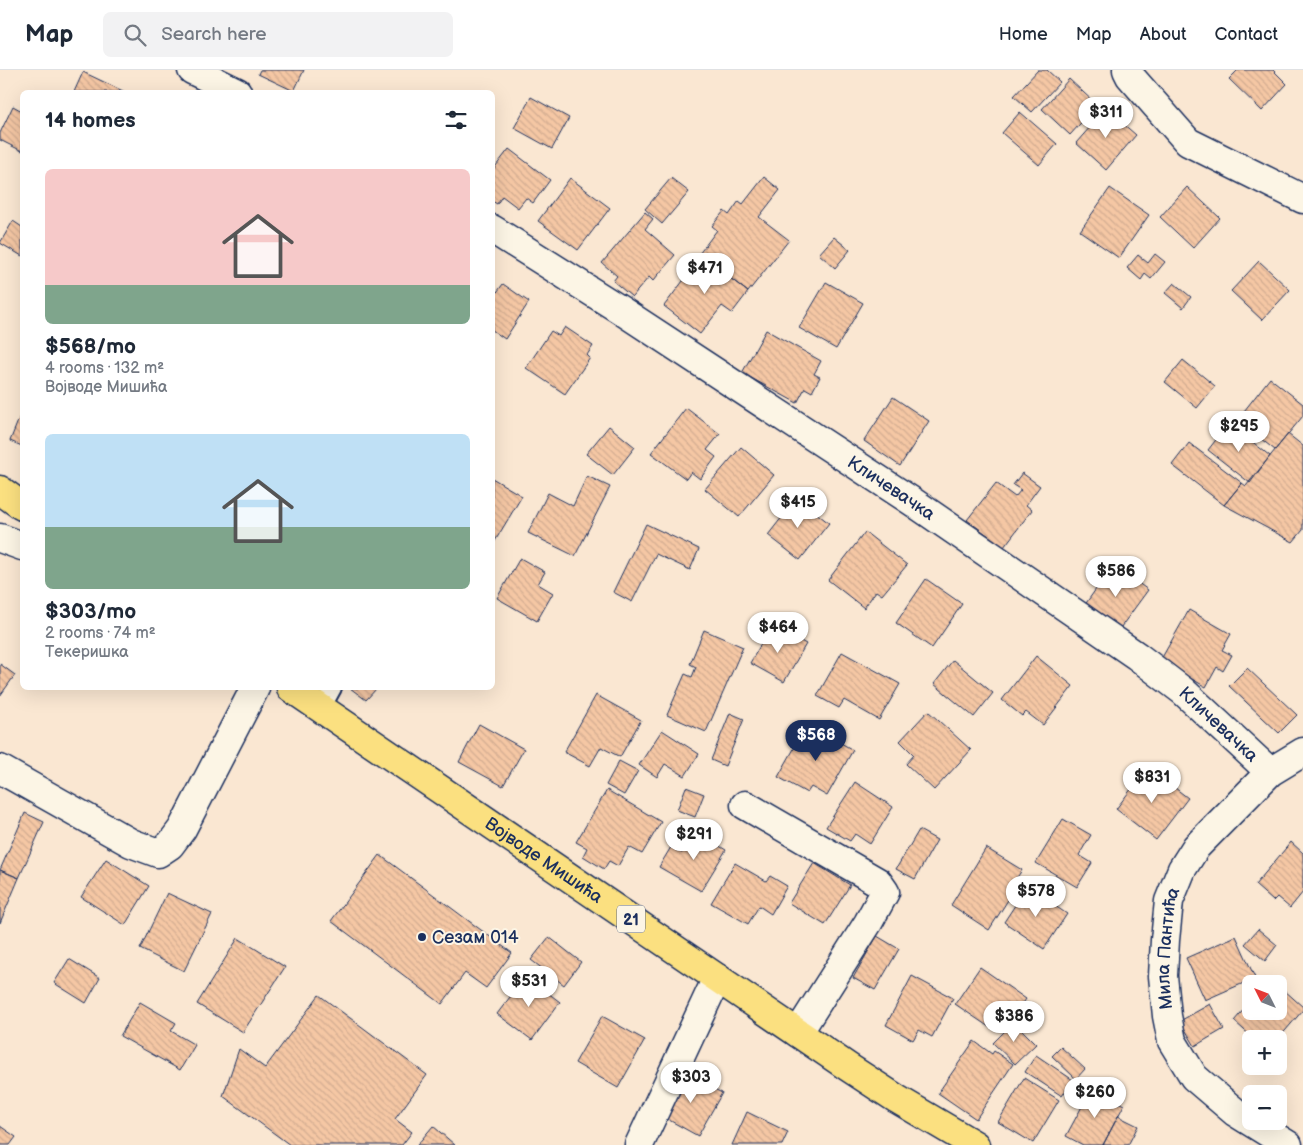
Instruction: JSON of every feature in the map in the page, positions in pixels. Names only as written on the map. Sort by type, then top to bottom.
[{"type":"main road","points":[[0,490],[20,505]]},
{"type":"main road","name":"Војводе Мишића","points":[[298,690],[328,698],[717,978],[897,1099],[975,1145]]},
{"type":"street","points":[[192,70],[233,90]]},
{"type":"street","points":[[1127,70],[1130,76],[1188,142],[1303,199]]},
{"type":"street","name":"Кличевачка","points":[[495,232],[619,309],[905,496],[1137,656],[1183,690],[1270,772]]},
{"type":"street","points":[[0,538],[20,545]]},
{"type":"street","points":[[0,769],[131,843],[158,854],[170,845],[182,829],[254,690]]},
{"type":"street","name":"Мила Пантића","points":[[1288,1145],[1235,1112],[1194,1077],[1172,1041],[1166,1016],[1165,940],[1169,901],[1182,869],[1196,847],[1270,772],[1303,752]]},
{"type":"street","points":[[745,805],[878,882],[885,892],[868,923],[798,1033]]},
{"type":"street","points":[[639,1145],[717,978]]},
{"type":"building","points":[[260,70],[304,70],[294,90],[258,74]]},
{"type":"building","points":[[1038,70],[1047,70],[1060,82],[1032,112],[1014,96]]},
{"type":"building","points":[[1238,70],[1273,70],[1287,84],[1262,111],[1229,79]]},
{"type":"building","points":[[83,72],[121,90],[75,90]]},
{"type":"building","points":[[1069,79],[1097,105],[1070,135],[1042,109]]},
{"type":"building","points":[[531,97],[569,118],[552,149],[514,128]]},
{"type":"building","points":[[13,106],[20,110],[20,150],[0,140],[0,133]]},
{"type":"building","points":[[1106,109],[1136,135],[1106,170],[1076,143]]},
{"type":"building","points":[[1020,112],[1057,144],[1039,165],[1002,133]]},
{"type":"building","points":[[509,149],[550,180],[533,203],[526,198],[518,208],[502,196],[497,204],[495,203],[495,167]]},
{"type":"building","points":[[764,177],[780,190],[759,217],[789,240],[748,292],[699,254],[717,230],[712,226],[724,211],[729,215],[739,201],[743,204]]},
{"type":"building","points":[[570,178],[610,208],[578,250],[538,221]]},
{"type":"building","points":[[671,178],[689,192],[662,224],[645,209]]},
{"type":"building","points":[[1187,187],[1220,218],[1193,248],[1160,217]]},
{"type":"building","points":[[1110,188],[1149,215],[1119,258],[1080,231]]},
{"type":"building","points":[[645,212],[653,219],[645,229],[675,255],[653,281],[649,277],[632,297],[613,281],[617,276],[602,263]]},
{"type":"building","points":[[13,221],[20,226],[20,255],[0,243]]},
{"type":"building","points":[[834,237],[850,250],[835,268],[819,254]]},
{"type":"building","points":[[1155,254],[1165,262],[1151,279],[1145,274],[1141,280],[1127,268],[1138,255],[1148,263]]},
{"type":"building","points":[[702,256],[748,292],[732,313],[722,306],[700,334],[664,306]]},
{"type":"building","points":[[1259,261],[1290,290],[1262,320],[1231,291]]},
{"type":"building","points":[[826,282],[863,303],[836,349],[799,328]]},
{"type":"building","points":[[1174,283],[1191,297],[1183,308],[1165,293]]},
{"type":"building","points":[[503,284],[529,302],[505,339],[495,332],[495,295]]},
{"type":"building","points":[[565,327],[593,346],[587,355],[590,358],[565,394],[526,368],[551,331],[559,336]]},
{"type":"building","points":[[766,330],[821,361],[814,374],[820,377],[812,392],[805,388],[797,403],[742,373]]},
{"type":"building","points":[[1183,360],[1215,386],[1197,408],[1165,382]]},
{"type":"building","points":[[1270,378],[1303,404],[1303,416],[1275,450],[1237,420]]},
{"type":"building","points":[[893,397],[929,421],[900,466],[864,441]]},
{"type":"building","points":[[686,408],[720,434],[707,450],[716,457],[700,479],[691,472],[686,479],[651,453]]},
{"type":"building","points":[[20,416],[20,445],[10,441]]},
{"type":"building","points":[[1229,423],[1270,456],[1250,483],[1208,450]]},
{"type":"building","points":[[609,426],[635,447],[613,475],[586,454]]},
{"type":"building","points":[[1288,434],[1303,446],[1303,530],[1293,542],[1224,505],[1242,483],[1246,486]]},
{"type":"building","points":[[1189,443],[1242,483],[1224,505],[1172,465]]},
{"type":"building","points":[[741,447],[774,475],[739,517],[705,489]]},
{"type":"building","points":[[1022,473],[1040,486],[1026,505],[1032,510],[1004,547],[967,520],[996,483],[1015,497],[1021,490],[1013,485]]},
{"type":"building","points":[[587,476],[610,487],[575,556],[528,533],[548,493],[573,506]]},
{"type":"building","points":[[495,480],[522,496],[495,541]]},
{"type":"building","points":[[797,498],[829,523],[800,560],[768,535]]},
{"type":"building","points":[[646,524],[699,549],[690,570],[656,554],[632,602],[613,592]]},
{"type":"building","points":[[865,532],[907,565],[882,595],[876,591],[864,608],[828,580]]},
{"type":"building","points":[[520,558],[545,572],[538,584],[553,593],[537,621],[497,598]]},
{"type":"building","points":[[1113,565],[1148,590],[1118,631],[1084,606]]},
{"type":"building","points":[[926,579],[962,604],[932,648],[896,623]]},
{"type":"building","points":[[1189,610],[1231,634],[1222,650],[1232,655],[1223,671],[1217,667],[1206,687],[1160,661]]},
{"type":"building","points":[[772,625],[806,644],[784,682],[750,663]]},
{"type":"building","points":[[704,630],[743,647],[706,732],[667,715],[685,674],[692,677],[696,667],[690,664]]},
{"type":"building","points":[[842,652],[900,684],[879,720],[844,700],[839,708],[817,696]]},
{"type":"building","points":[[1036,656],[1073,686],[1043,725],[1026,712],[1022,716],[1002,700]]},
{"type":"building","points":[[953,660],[993,693],[974,717],[934,684]]},
{"type":"building","points":[[0,664],[15,675],[0,696]]},
{"type":"building","points":[[1247,668],[1297,715],[1279,733],[1229,686]]},
{"type":"building","points":[[353,690],[375,690],[366,700]]},
{"type":"building","points":[[596,695],[641,720],[620,757],[601,747],[590,766],[564,752]]},
{"type":"building","points":[[928,711],[971,750],[934,790],[906,764],[914,755],[900,741]]},
{"type":"building","points":[[730,713],[744,719],[725,766],[711,760]]},
{"type":"building","points":[[479,724],[524,749],[503,786],[459,762]]},
{"type":"building","points":[[808,724],[853,750],[827,796],[811,787],[807,793],[778,777]]},
{"type":"building","points":[[662,730],[699,754],[685,776],[665,764],[657,777],[639,765]]},
{"type":"building","points":[[619,761],[638,771],[624,795],[606,785]]},
{"type":"building","points":[[1148,767],[1188,798],[1156,840],[1116,809]]},
{"type":"building","points":[[855,782],[893,807],[870,844],[855,834],[850,841],[826,827]]},
{"type":"building","points":[[686,787],[704,794],[695,817],[677,810]]},
{"type":"building","points":[[607,790],[661,822],[642,854],[629,847],[618,866],[609,861],[604,869],[583,856],[587,848],[576,842]]},
{"type":"building","points":[[25,813],[44,822],[19,878],[0,870]]},
{"type":"building","points":[[1063,819],[1091,835],[1079,855],[1092,863],[1077,887],[1036,863]]},
{"type":"building","points":[[919,830],[937,840],[915,879],[896,869]]},
{"type":"building","points":[[694,831],[726,850],[701,891],[659,867],[671,847],[682,853]]},
{"type":"building","points":[[1291,842],[1303,853],[1303,892],[1290,908],[1277,897],[1273,901],[1255,885]]},
{"type":"building","points":[[986,848],[1022,870],[1016,879],[1020,881],[989,930],[951,905]]},
{"type":"building","name":"Сезам 014","points":[[380,855],[512,953],[486,988],[465,973],[442,1004],[331,921]]},
{"type":"building","points":[[106,859],[149,886],[125,925],[81,897]]},
{"type":"building","points":[[735,863],[766,881],[770,876],[787,886],[771,914],[759,906],[748,924],[711,903]]},
{"type":"building","points":[[814,863],[850,885],[825,925],[789,903]]},
{"type":"building","points":[[0,870],[19,878],[0,923]]},
{"type":"building","points":[[1027,887],[1067,914],[1044,949],[1004,922]]},
{"type":"building","points":[[167,893],[212,914],[184,971],[140,949]]},
{"type":"building","points":[[1258,929],[1277,945],[1265,961],[1245,944]]},
{"type":"building","points":[[877,936],[899,949],[875,990],[853,978]]},
{"type":"building","points":[[1236,936],[1254,975],[1242,975],[1242,984],[1205,1000],[1186,958]]},
{"type":"building","points":[[549,937],[581,962],[564,985],[531,960]]},
{"type":"building","points":[[238,938],[285,967],[243,1032],[197,1004]]},
{"type":"building","points":[[69,959],[100,978],[86,1003],[54,983]]},
{"type":"building","points":[[980,967],[1026,999],[1011,1021],[998,1013],[989,1027],[955,1004]]},
{"type":"building","points":[[526,976],[560,1002],[532,1040],[497,1014]]},
{"type":"building","points":[[912,976],[953,998],[932,1037],[919,1030],[913,1040],[886,1025]]},
{"type":"building","points":[[1288,994],[1303,1007],[1303,1010],[1286,1030],[1244,1030],[1234,1021],[1242,1012],[1242,1020],[1288,1020]]},
{"type":"building","points":[[319,995],[427,1075],[395,1119],[412,1132],[402,1145],[290,1145],[223,1096],[239,1049],[265,1068]]},
{"type":"building","points":[[140,1002],[176,1023],[171,1031],[195,1045],[180,1070],[120,1036]]},
{"type":"building","points":[[1210,1004],[1224,1029],[1195,1046],[1180,1021]]},
{"type":"building","points":[[602,1016],[645,1040],[618,1088],[575,1063]]},
{"type":"building","points":[[1014,1022],[1036,1044],[1015,1064],[993,1043]]},
{"type":"building","points":[[974,1041],[992,1054],[994,1051],[1013,1064],[976,1119],[938,1093]]},
{"type":"building","points":[[1061,1047],[1085,1069],[1076,1079],[1052,1056]]},
{"type":"building","points":[[1036,1055],[1073,1080],[1062,1096],[1025,1072]]},
{"type":"building","points":[[683,1073],[722,1093],[698,1136],[660,1115]]},
{"type":"building","points":[[1024,1078],[1059,1100],[1033,1143],[998,1122]]},
{"type":"building","points":[[1092,1088],[1124,1105],[1103,1145],[1083,1145],[1066,1136]]},
{"type":"building","points":[[747,1112],[788,1132],[782,1145],[732,1145]]},
{"type":"building","points":[[1118,1116],[1138,1126],[1128,1145],[1103,1145]]},
{"type":"building","points":[[0,1126],[16,1137],[10,1145],[0,1145]]},
{"type":"building","points":[[433,1126],[455,1145],[417,1145]]},
{"type":"place","name":"Сезам 014","points":[[422,937]]}]
